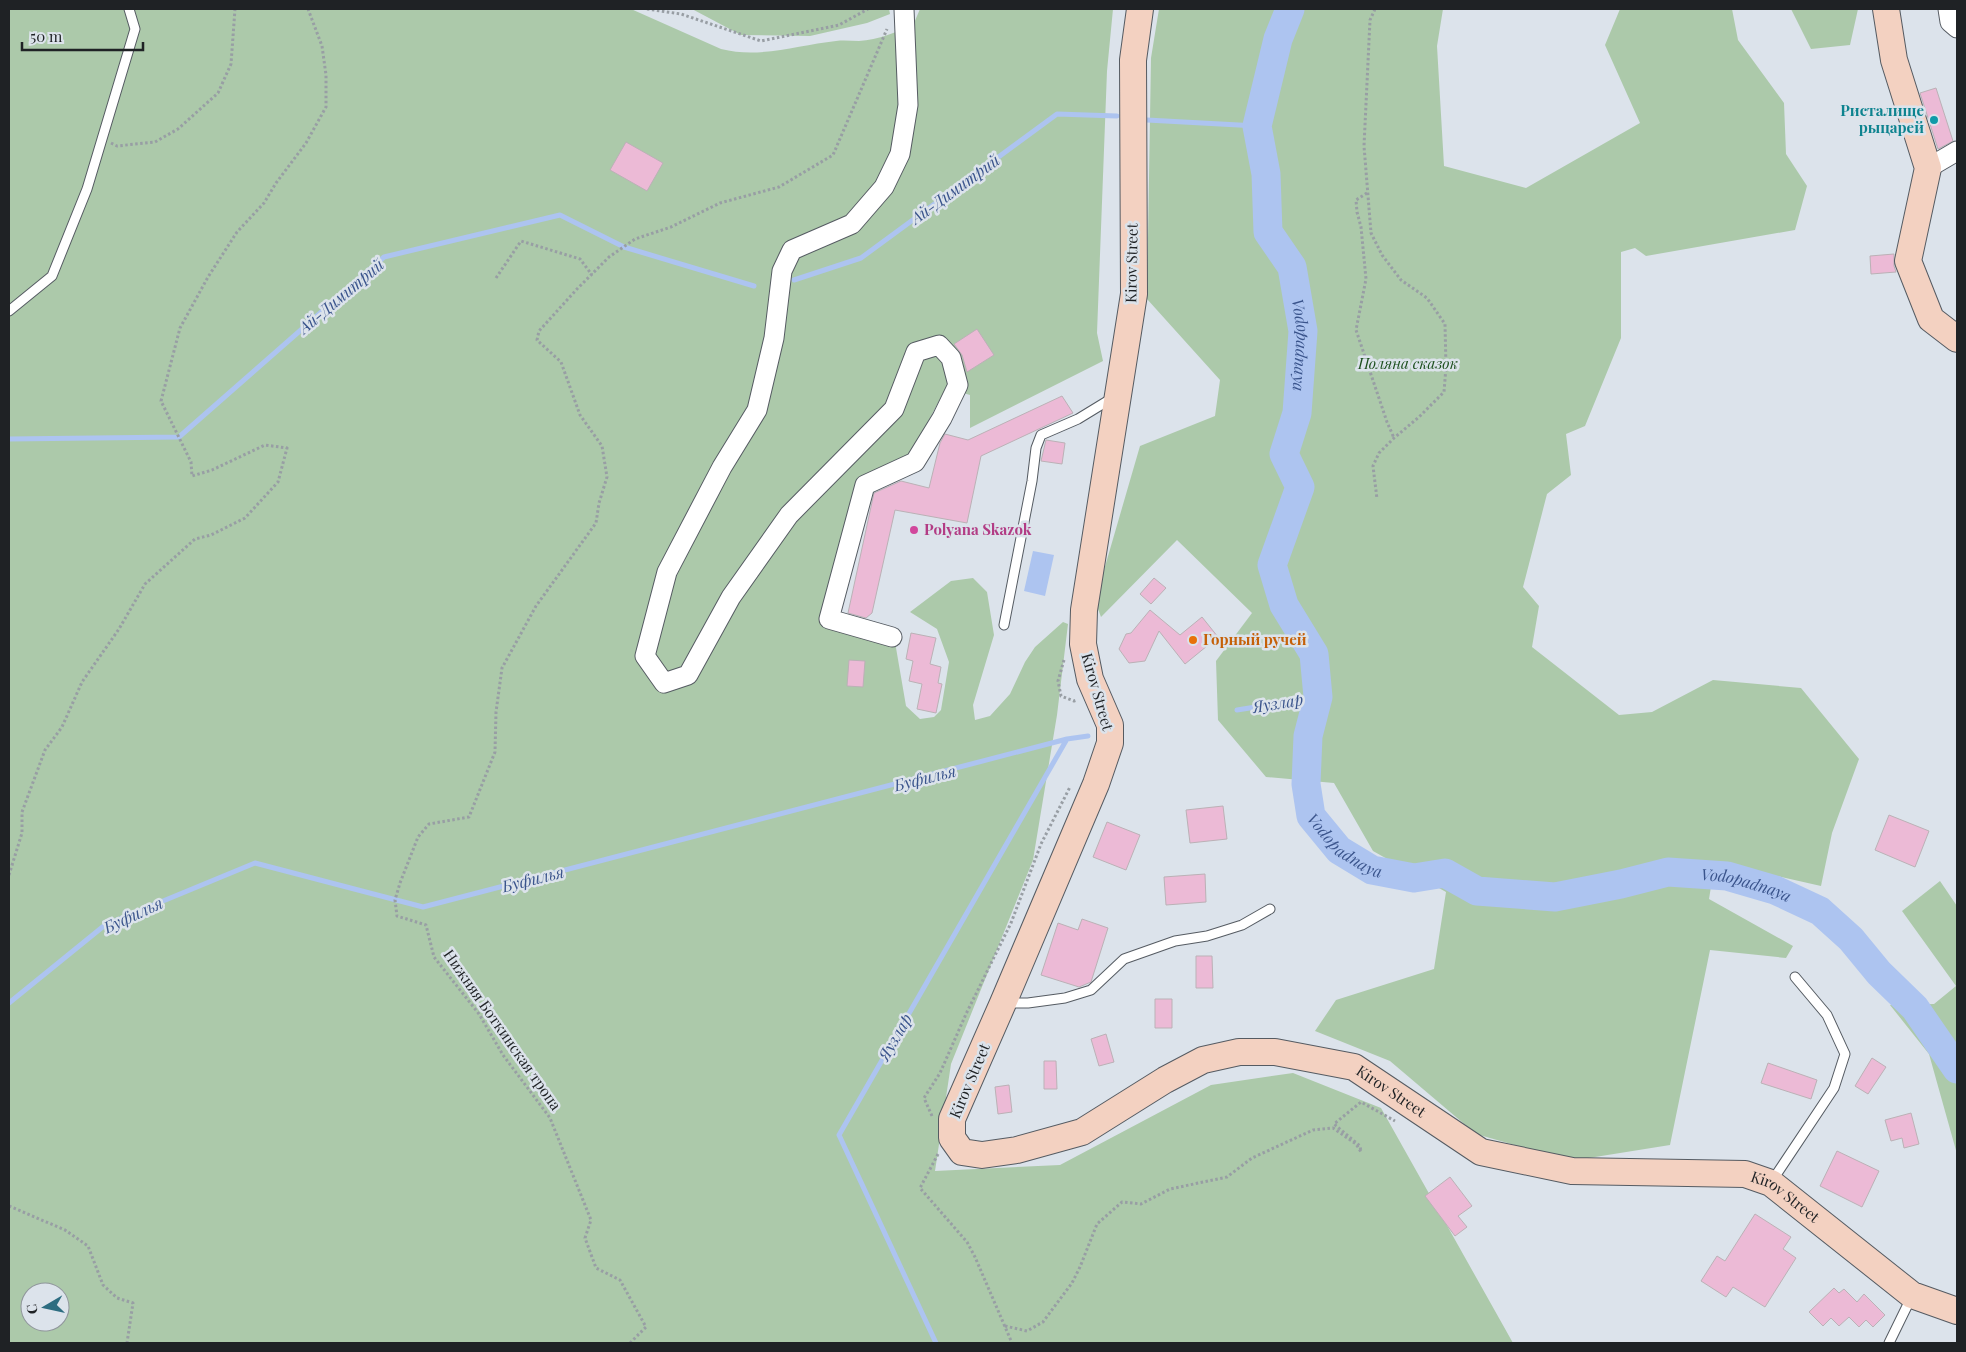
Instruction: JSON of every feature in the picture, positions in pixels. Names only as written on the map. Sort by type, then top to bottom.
[{"type":"street","points":[[892,637],[829,619],[864,485],[915,462],[942,418],[958,385],[951,358],[939,345],[916,352],[894,409],[789,515],[730,597],[688,675],[664,683],[645,656],[667,572],[722,467],[757,410],[774,338],[782,271],[792,250],[852,224],[884,187],[900,154],[908,105],[904,9]]},
{"type":"street","name":"Kirov Street","points":[[1140,9],[1132,60],[1134,294],[1084,610],[1083,644],[1090,679],[1110,725],[1110,743],[1096,784],[952,1119],[952,1138],[962,1152],[982,1155],[1017,1150],[1082,1132],[1165,1080],[1203,1060],[1239,1052],[1275,1052],[1354,1067],[1481,1152],[1572,1171],[1745,1174],[1771,1183],[1912,1295],[1957,1311]]},
{"type":"street","points":[[1886,9],[1894,60],[1928,168],[1908,261],[1931,319],[1957,339]]},
{"type":"street","points":[[1948,9],[1950,22],[1957,28]]},
{"type":"street","points":[[1928,168],[1957,151]]},
{"type":"lane","points":[[9,312],[52,276],[87,189],[135,29],[129,9]]},
{"type":"lane","points":[[1004,625],[1032,481],[1036,448],[1041,435],[1078,418],[1118,395]]},
{"type":"lane","points":[[1003,1004],[1065,998],[1091,990],[1124,959],[1175,941],[1207,936],[1242,925],[1270,909]]},
{"type":"lane","points":[[1771,1183],[1834,1088],[1845,1054],[1827,1015],[1795,977]]},
{"type":"lane","points":[[1889,1343],[1912,1295]]},
{"type":"path","points":[[102,139],[117,146],[155,142],[178,129],[218,93],[231,64],[235,9]]},
{"type":"path","points":[[9,875],[22,833],[22,812],[45,750],[62,727],[82,682],[119,629],[145,584],[195,539],[211,535],[245,518],[278,482],[287,448],[265,445],[212,470],[192,476],[192,462],[161,401],[180,328],[208,277],[237,232],[264,204],[276,183],[306,143],[326,107],[326,75],[322,46],[308,9]]},
{"type":"path","points":[[647,9],[681,14],[761,41],[839,25],[868,9]]},
{"type":"path","points":[[1375,9],[1370,20],[1365,92],[1364,146],[1372,234],[1382,255],[1401,280],[1427,298],[1445,324],[1446,367],[1444,392],[1420,417],[1379,453],[1374,466],[1376,499]]},
{"type":"path","name":"Нижняя Боткинская тропа","points":[[630,1343],[646,1327],[620,1280],[596,1268],[585,1238],[591,1220],[550,1118],[503,1055],[479,1014],[434,957],[426,925],[397,916],[395,900],[418,837],[429,824],[469,817],[495,752],[496,712],[502,668],[536,606],[596,523],[599,504],[607,477],[602,446],[580,415],[561,362],[537,340],[540,332],[609,257],[635,239],[672,227],[720,203],[779,187],[833,155],[889,23]]},
{"type":"path","points":[[1368,193],[1356,200],[1356,212],[1361,227],[1366,279],[1356,330],[1386,422],[1394,438]]},
{"type":"path","points":[[496,278],[521,241],[580,259],[592,275]]},
{"type":"path","points":[[1004,1326],[1026,1331],[1043,1322],[1072,1283],[1097,1224],[1122,1202],[1141,1204],[1170,1190],[1227,1177],[1252,1158],[1313,1130],[1333,1128],[1356,1144],[1360,1152],[1360,1146],[1334,1124],[1361,1102],[1399,1122]]},
{"type":"path","points":[[9,1206],[65,1230],[88,1246],[103,1285],[117,1298],[133,1303],[127,1343]]},
{"type":"green space","points":[[9,9],[631,9],[721,49],[750,53],[881,37],[914,23],[920,9],[1113,9],[1107,71],[1097,333],[1103,361],[970,428],[970,395],[946,388],[908,459],[859,482],[819,619],[895,642],[906,706],[920,719],[934,717],[941,710],[949,662],[937,629],[910,612],[951,581],[973,578],[987,592],[994,635],[973,705],[975,720],[990,716],[1010,694],[1025,662],[1035,647],[1063,622],[1068,624],[1057,715],[1033,860],[951,1064],[935,1171],[1060,1165],[1211,1085],[1293,1073],[1381,1108],[1513,1343],[9,1343]]},
{"type":"green space","points":[[692,9],[889,9],[890,14],[867,23],[810,36],[741,35]]},
{"type":"green space","name":"Поляна сказок","points":[[1159,9],[1443,9],[1437,46],[1444,166],[1526,188],[1640,123],[1605,45],[1620,9],[1732,9],[1738,40],[1784,103],[1786,154],[1807,186],[1795,230],[1646,256],[1635,248],[1621,252],[1621,338],[1585,426],[1566,434],[1571,475],[1547,494],[1523,587],[1539,606],[1532,647],[1619,715],[1652,712],[1713,680],[1801,688],[1859,759],[1832,833],[1821,886],[1715,862],[1709,899],[1793,946],[1786,958],[1710,950],[1670,1145],[1570,1161],[1476,1134],[1390,1061],[1315,1031],[1336,1000],[1434,969],[1446,892],[1373,851],[1334,783],[1266,777],[1218,720],[1216,661],[1252,613],[1177,540],[1101,617],[1095,601],[1140,446],[1215,416],[1220,380],[1147,299],[1151,58]]},
{"type":"green space","points":[[1791,9],[1858,9],[1850,45],[1811,49]]},
{"type":"green space","points":[[1940,881],[1957,906],[1957,1154],[1929,1054],[1890,1005],[1934,1004],[1956,986],[1902,911]]},
{"type":"water","points":[[1033,551],[1054,555],[1045,596],[1024,591]]},
{"type":"building","name":"Ристалище рыцарей","points":[[1936,88],[1953,141],[1938,149],[1920,93]]},
{"type":"building","points":[[626,142],[663,163],[647,191],[610,170]]},
{"type":"building","points":[[1894,254],[1896,272],[1871,274],[1870,256]]},
{"type":"building","points":[[977,329],[994,355],[967,372],[962,355],[954,344]]},
{"type":"building","points":[[1062,396],[1073,413],[981,456],[967,523],[895,510],[872,613],[866,618],[848,613],[874,493],[901,481],[929,488],[940,443],[945,434],[968,440]]},
{"type":"building","points":[[1046,440],[1065,443],[1062,464],[1041,461]]},
{"type":"building","points":[[1154,578],[1166,588],[1151,604],[1140,594]]},
{"type":"building","points":[[1150,610],[1180,635],[1202,617],[1218,637],[1185,664],[1159,631],[1145,661],[1129,663],[1119,649],[1126,634],[1131,633]]},
{"type":"building","points":[[911,633],[936,638],[930,664],[941,667],[938,683],[942,684],[936,713],[917,709],[922,684],[909,681],[913,661],[906,659]]},
{"type":"building","points":[[849,660],[865,661],[863,687],[847,686]]},
{"type":"building","points":[[1223,806],[1227,839],[1190,843],[1186,810]]},
{"type":"building","points":[[1889,815],[1929,831],[1915,867],[1875,850]]},
{"type":"building","points":[[1107,822],[1140,835],[1126,870],[1093,857]]},
{"type":"building","points":[[1205,874],[1206,902],[1166,905],[1164,877]]},
{"type":"building","points":[[1082,919],[1108,928],[1091,982],[1079,987],[1041,975],[1058,923],[1078,930]]},
{"type":"building","points":[[1196,956],[1212,956],[1213,988],[1196,988]]},
{"type":"building","points":[[1155,999],[1172,999],[1172,1028],[1155,1028]]},
{"type":"building","points":[[1106,1034],[1114,1062],[1099,1066],[1091,1039]]},
{"type":"building","points":[[1872,1058],[1886,1067],[1868,1094],[1855,1086]]},
{"type":"building","points":[[1044,1061],[1056,1061],[1057,1089],[1044,1089]]},
{"type":"building","points":[[1768,1063],[1817,1080],[1811,1099],[1761,1083]]},
{"type":"building","points":[[1009,1085],[1012,1112],[998,1114],[995,1087]]},
{"type":"building","points":[[1911,1113],[1919,1144],[1904,1148],[1902,1138],[1891,1141],[1885,1120]]},
{"type":"building","points":[[1837,1151],[1879,1171],[1862,1207],[1820,1186]]},
{"type":"building","points":[[1450,1177],[1472,1206],[1458,1216],[1467,1227],[1455,1236],[1425,1196]]},
{"type":"building","points":[[1755,1214],[1791,1237],[1783,1249],[1796,1258],[1765,1307],[1733,1287],[1726,1297],[1701,1281],[1717,1256],[1725,1261]]},
{"type":"building","points":[[1834,1288],[1839,1293],[1844,1289],[1857,1302],[1864,1294],[1885,1315],[1873,1327],[1866,1320],[1859,1327],[1849,1317],[1839,1326],[1831,1318],[1823,1326],[1809,1312]]},
{"type":"waterway","name":"Vodopadnaya","points":[[1290,9],[1278,39],[1257,126],[1266,174],[1268,232],[1292,267],[1303,331],[1297,413],[1284,454],[1300,487],[1272,565],[1284,605],[1314,654],[1318,697],[1308,736],[1306,784],[1311,816],[1339,850],[1372,870],[1414,878],[1445,873],[1477,891],[1555,897],[1621,884],[1668,872],[1727,876],[1775,890],[1820,911],[1851,939],[1879,973],[1915,1008],[1957,1069]]},
{"type":"waterway","name":"Ай-Димитрий","points":[[794,280],[861,258],[1057,114],[1117,116]]},
{"type":"waterway","name":"Ай-Димитрий","points":[[1147,120],[1257,126]]},
{"type":"waterway","name":"Ай-Димитрий","points":[[9,439],[179,437],[384,257],[560,215],[624,247],[754,286]]},
{"type":"waterway","name":"Яузлар","points":[[1237,710],[1318,697]]},
{"type":"waterway","name":"Буфилья","points":[[9,1003],[105,925],[255,863],[423,907],[1067,739],[1088,736]]},
{"type":"waterway","name":"Яузлар","points":[[936,1343],[839,1135],[1067,739]]},
{"type":"place","name":"Ристалище рыцарей","points":[[1934,120]]},
{"type":"place","name":"Polyana Skazok","points":[[914,530]]},
{"type":"place","name":"Горный ручей","points":[[1193,640]]}]
